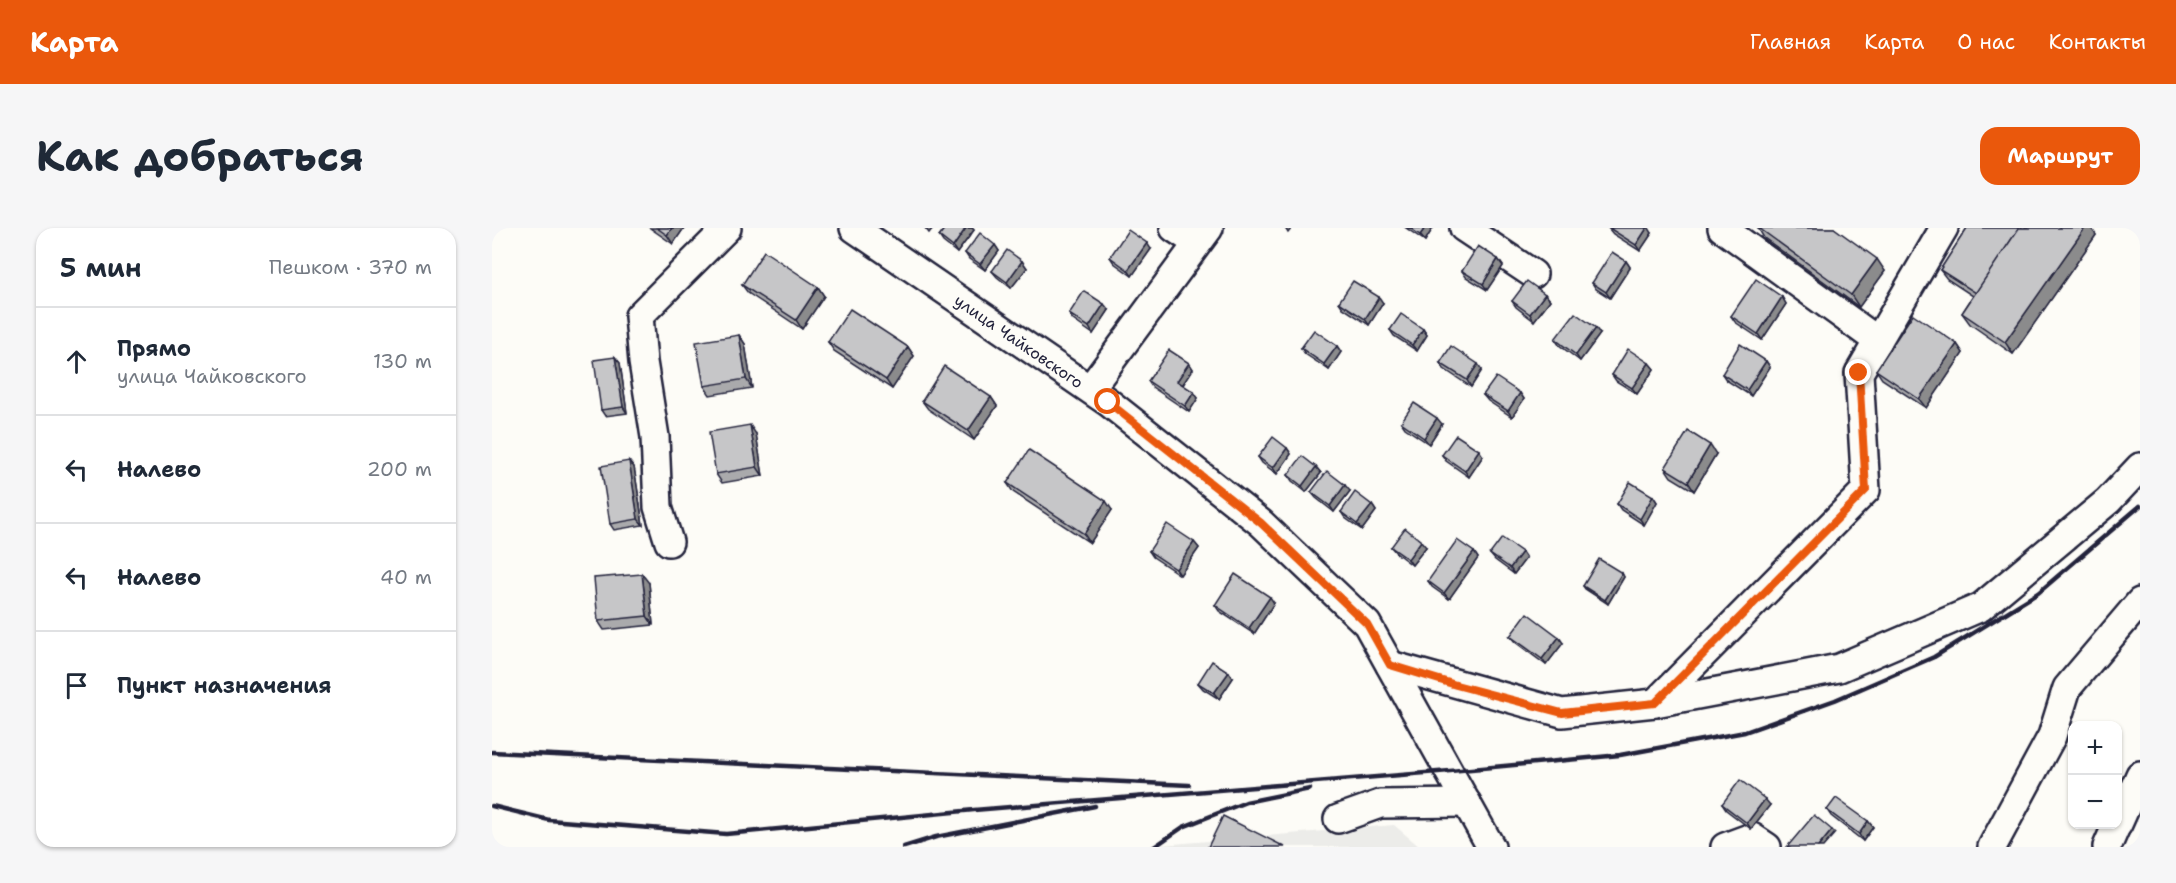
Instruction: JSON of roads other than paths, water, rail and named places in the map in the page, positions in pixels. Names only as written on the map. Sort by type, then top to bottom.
[{"type":"street","points":[[669,542],[658,507],[655,437],[643,362],[639,316],[727,228]]},
{"type":"street","name":"улица Чайковского","points":[[854,228],[1090,389],[1261,523],[1367,624],[1491,847]]},
{"type":"street","points":[[1090,389],[1203,236],[1174,228]]},
{"type":"street","points":[[1464,228],[1533,274]]},
{"type":"street","points":[[1722,228],[1878,341]]},
{"type":"street","points":[[1655,703],[1866,490],[1859,373],[1944,228]]},
{"type":"street","points":[[1390,665],[1562,713],[1655,703],[1839,668],[1981,607],[2108,501],[2140,467]]},
{"type":"street","points":[[1992,847],[2052,736],[2067,688],[2140,602]]},
{"type":"street","points":[[2122,813],[2140,775]]},
{"type":"street","points":[[1338,819],[1380,804],[1467,803]]},
{"type":"street","points":[[2107,847],[2115,829]]},
{"type":"street","points":[[1725,847],[1752,837],[1767,847]]},
{"type":"railway","points":[[492,806],[549,820],[726,834],[974,810],[1620,755],[1745,732],[1835,700],[1934,657],[2038,593],[2140,506]]},
{"type":"railway","points":[[492,752],[1189,785]]},
{"type":"railway","points":[[1154,847],[1183,827],[1246,802],[1310,789]]},
{"type":"railway","points":[[904,847],[936,837],[1095,806]]}]
